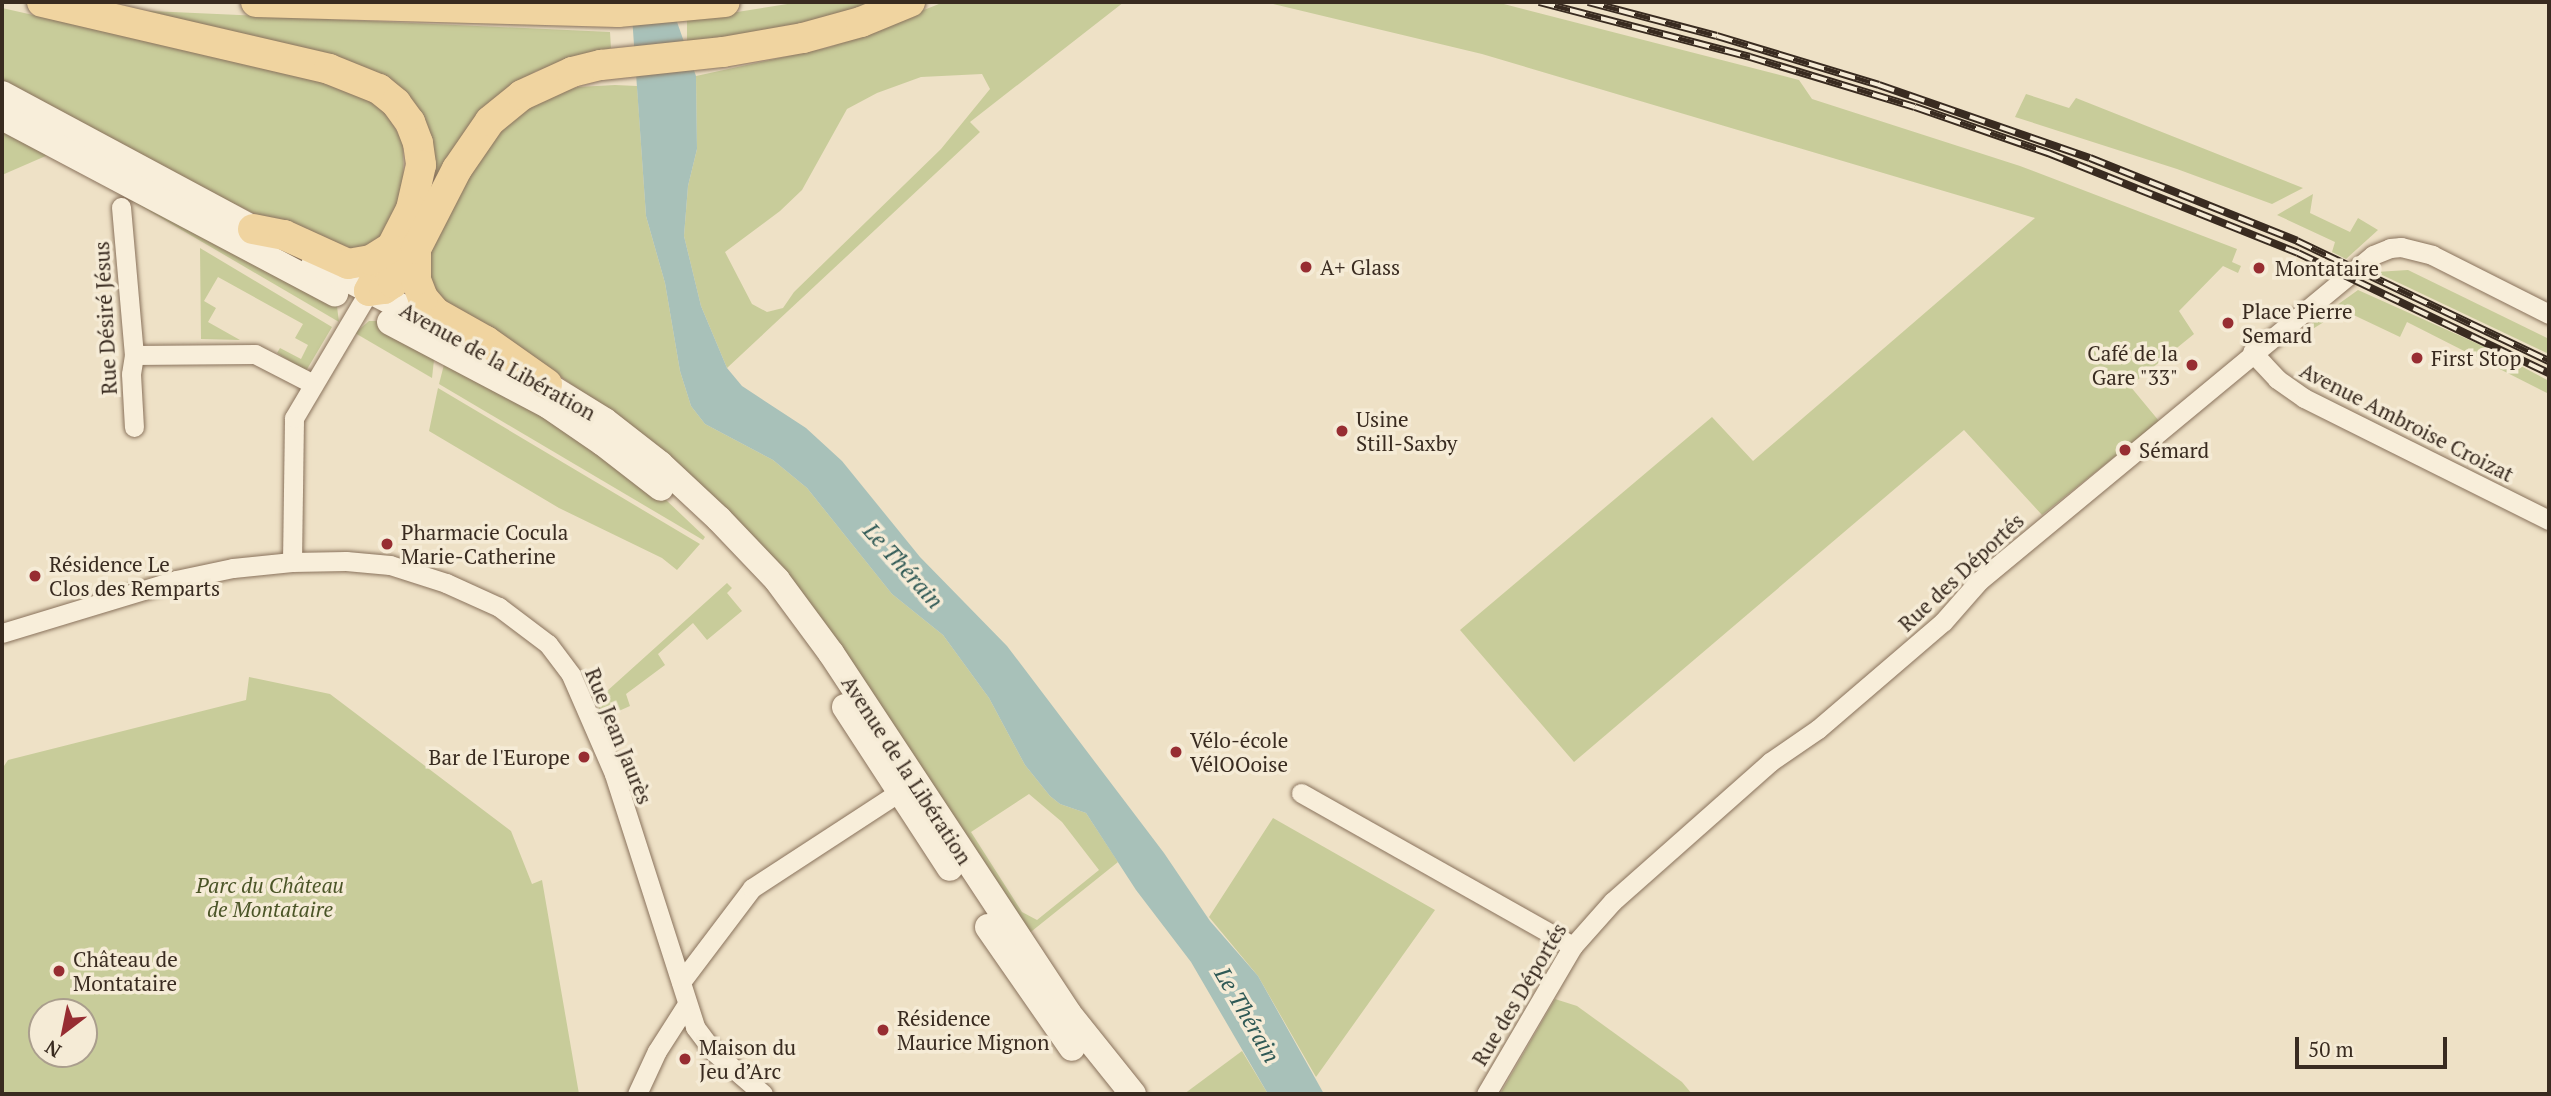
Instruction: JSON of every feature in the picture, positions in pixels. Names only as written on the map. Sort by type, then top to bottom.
[{"type":"main road","points":[[41,2],[330,69],[379,89],[396,103],[410,122],[418,143],[421,165],[393,283],[365,299]]},
{"type":"main road","points":[[256,2],[581,12],[656,10],[722,2]]},
{"type":"main road","points":[[253,229],[284,235],[348,264],[371,260],[403,248],[496,116],[534,87],[566,74],[601,65],[723,52],[820,34],[861,22],[910,2]]},
{"type":"main road","name":"Avenue de la Libération","points":[[2,94],[253,229],[566,418],[639,470],[777,580],[818,634],[1040,1006],[1111,1094]]},
{"type":"main road","name":"Avenue de la Libération","points":[[2,117],[365,299],[547,384],[640,447],[725,537]]},
{"type":"main road","points":[[403,248],[428,305],[503,352],[547,384]]},
{"type":"main road","name":"Avenue de la Libération","points":[[908,787],[1068,1013],[1133,1094]]},
{"type":"street","name":"Rue Désiré Jésus","points":[[121,207],[134,355],[131,374],[134,427]]},
{"type":"street","name":"Rue des Déportés","points":[[1486,1094],[1573,946],[1603,910],[1770,762],[1839,711],[1943,622],[1979,581],[2252,352],[2373,255],[2390,248],[2409,248],[2432,255],[2549,314]]},
{"type":"street","points":[[292,562],[293,427],[313,384],[365,299]]},
{"type":"street","name":"Avenue Ambroise Croizat","points":[[2252,352],[2277,379],[2304,398],[2549,520]]},
{"type":"street","points":[[134,355],[255,354],[313,384]]},
{"type":"street","name":"Rue Jean Jaurès","points":[[2,633],[196,575],[292,562],[377,562],[426,576],[499,607],[536,634],[559,656],[578,687],[614,774],[695,1027],[705,1043],[763,1094]]},
{"type":"street","points":[[681,982],[752,888],[908,787]]},
{"type":"street","points":[[1301,793],[1573,946]]},
{"type":"street","points":[[636,1094],[645,1072],[687,1004]]},
{"type":"green space","points":[[800,2],[892,2],[862,14],[687,49],[687,20]]},
{"type":"green space","points":[[944,2],[1124,2],[970,122],[980,132],[727,368],[701,306],[684,236],[688,186],[697,149],[696,76],[830,47]],"holes":[[[982,74],[990,89],[941,149],[794,292],[783,308],[767,312],[752,304],[725,252],[780,211],[802,190],[847,109],[877,93],[921,77]]]},
{"type":"green space","points":[[1265,2],[1496,2],[1799,80],[1812,99],[2020,166],[2237,249],[2232,262],[2241,266],[2238,273],[2223,266],[2179,311],[2194,334],[2130,386],[2159,421],[2042,515],[1964,430],[1574,762],[1460,630],[1712,417],[1753,461],[2035,218],[1482,54]]},
{"type":"green space","points":[[2,8],[314,78],[372,99],[390,119],[403,143],[404,187],[384,234],[371,246],[356,252],[292,232],[2,88]]},
{"type":"green space","points":[[150,11],[610,32],[611,48],[536,71],[507,90],[429,198],[415,113],[140,14]]},
{"type":"green space","points":[[637,86],[646,216],[665,283],[680,371],[691,406],[705,424],[773,460],[807,488],[892,594],[943,635],[989,698],[1025,765],[1060,804],[1086,813],[1118,862],[1027,935],[954,826],[653,443],[543,364],[434,298],[423,255],[459,189],[504,120],[548,95],[578,87]],"holes":[[[1029,794],[1062,822],[1099,870],[1037,920],[1022,912],[971,832]]]},
{"type":"green space","points":[[2026,94],[2069,108],[2076,98],[2303,188],[2272,204],[2177,169],[2015,117]]},
{"type":"green space","points":[[2,131],[48,155],[2,175]]},
{"type":"green space","points":[[110,188],[336,299],[339,322]]},
{"type":"green space","points":[[2313,194],[2310,213],[2350,232],[2358,218],[2378,230],[2346,259],[2332,252],[2335,242],[2277,215]]},
{"type":"green space","points":[[200,248],[332,327],[306,371],[277,353],[280,348],[301,359],[308,345],[295,338],[303,324],[218,277],[204,301],[216,308],[208,322],[240,340],[201,339]]},
{"type":"green space","points":[[2408,270],[2549,339],[2549,354],[2376,272]]},
{"type":"green space","points":[[2358,290],[2485,347],[2549,381],[2549,394],[2407,322],[2400,337],[2343,310],[2311,330],[2312,323]]},
{"type":"green space","points":[[369,321],[376,321],[435,351],[432,378],[355,333]]},
{"type":"green space","points":[[446,357],[520,396],[665,499],[705,537],[703,540],[439,384]]},
{"type":"green space","points":[[438,388],[700,544],[677,570],[662,558],[559,508],[429,431]]},
{"type":"green space","points":[[727,583],[732,588],[727,593],[742,611],[707,640],[693,623],[658,654],[665,665],[626,694],[630,706],[603,718],[596,701]]},
{"type":"green space","name":"Parc du Château de Montataire","points":[[249,677],[330,694],[511,831],[532,884],[542,880],[579,1094],[2,1094],[2,769],[8,760],[246,700]]},
{"type":"green space","points":[[1273,818],[1435,910],[1316,1077],[1258,976],[1209,917]]},
{"type":"green space","points":[[1555,999],[1577,1006],[1682,1082],[1692,1094],[1500,1094]]},
{"type":"green space","points":[[1242,1051],[1268,1094],[1184,1094]]},
{"type":"water","name":"Le Thérain","points":[[631,2],[670,2],[696,76],[697,149],[688,186],[684,236],[701,306],[727,368],[742,386],[806,428],[842,461],[920,557],[1007,646],[1164,853],[1210,921],[1258,976],[1324,1094],[1268,1094],[1191,962],[1136,890],[1086,813],[1060,804],[1025,765],[989,698],[943,635],[892,594],[807,488],[773,460],[705,424],[691,406],[680,371],[665,283],[646,216]]},
{"type":"railway","points":[[1539,2],[1750,57],[1915,107],[2048,153],[2298,253],[2549,373]]},
{"type":"railway","points":[[1588,2],[1717,36],[1879,85],[2090,158],[2297,241],[2549,361]]},
{"type":"place","name":"A+ Glass","points":[[1306,267]]},
{"type":"place","name":"Montataire","points":[[2259,268]]},
{"type":"place","name":"Place Pierre Semard","points":[[2228,323]]},
{"type":"place","name":"First Stop","points":[[2417,358]]},
{"type":"place","name":"Café de la Gare \"33\"","points":[[2192,365]]},
{"type":"place","name":"Usine Still-Saxby","points":[[1342,431]]},
{"type":"place","name":"Sémard","points":[[2125,450]]},
{"type":"place","name":"Pharmacie Cocula Marie-Catherine","points":[[387,544]]},
{"type":"place","name":"Résidence Le Clos des Remparts","points":[[35,576]]},
{"type":"place","name":"Vélo-école VélOOoise","points":[[1176,752]]},
{"type":"place","name":"Bar de l'Europe","points":[[584,757]]},
{"type":"place","name":"Château de Montataire","points":[[59,971]]},
{"type":"place","name":"Résidence Maurice Mignon","points":[[883,1030]]},
{"type":"place","name":"Maison du Jeu d’Arc","points":[[685,1059]]}]
